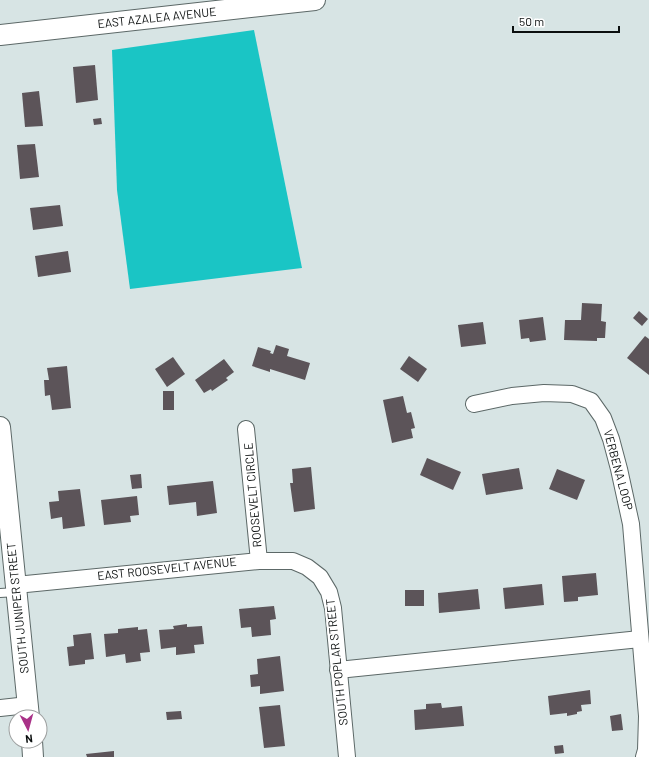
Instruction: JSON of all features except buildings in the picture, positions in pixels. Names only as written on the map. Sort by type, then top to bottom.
[{"type":"street","name":"EAST AZALEA AVENUE","points":[[0,36],[315,0]]},
{"type":"street","name":"VERBENA LOOP","points":[[474,404],[512,396],[544,393],[572,394],[591,401],[603,418],[611,439],[630,514],[647,716],[646,750],[644,757]]},
{"type":"street","name":"SOUTH JUNIPER STREET","points":[[0,427],[11,590],[29,709]]},
{"type":"street","name":"ROOSEVELT CIRCLE","points":[[246,429],[259,561]]},
{"type":"street","name":"EAST ROOSEVELT AVENUE","points":[[11,590],[259,561],[294,561],[314,572]]},
{"type":"street","name":"SOUTH POPLAR STREET","points":[[314,572],[320,577],[329,592],[333,608],[347,757]]},
{"type":"street","points":[[338,670],[640,639]]},
{"type":"shaded area","points":[[254,30],[302,268],[130,289],[117,190],[112,50]]}]
